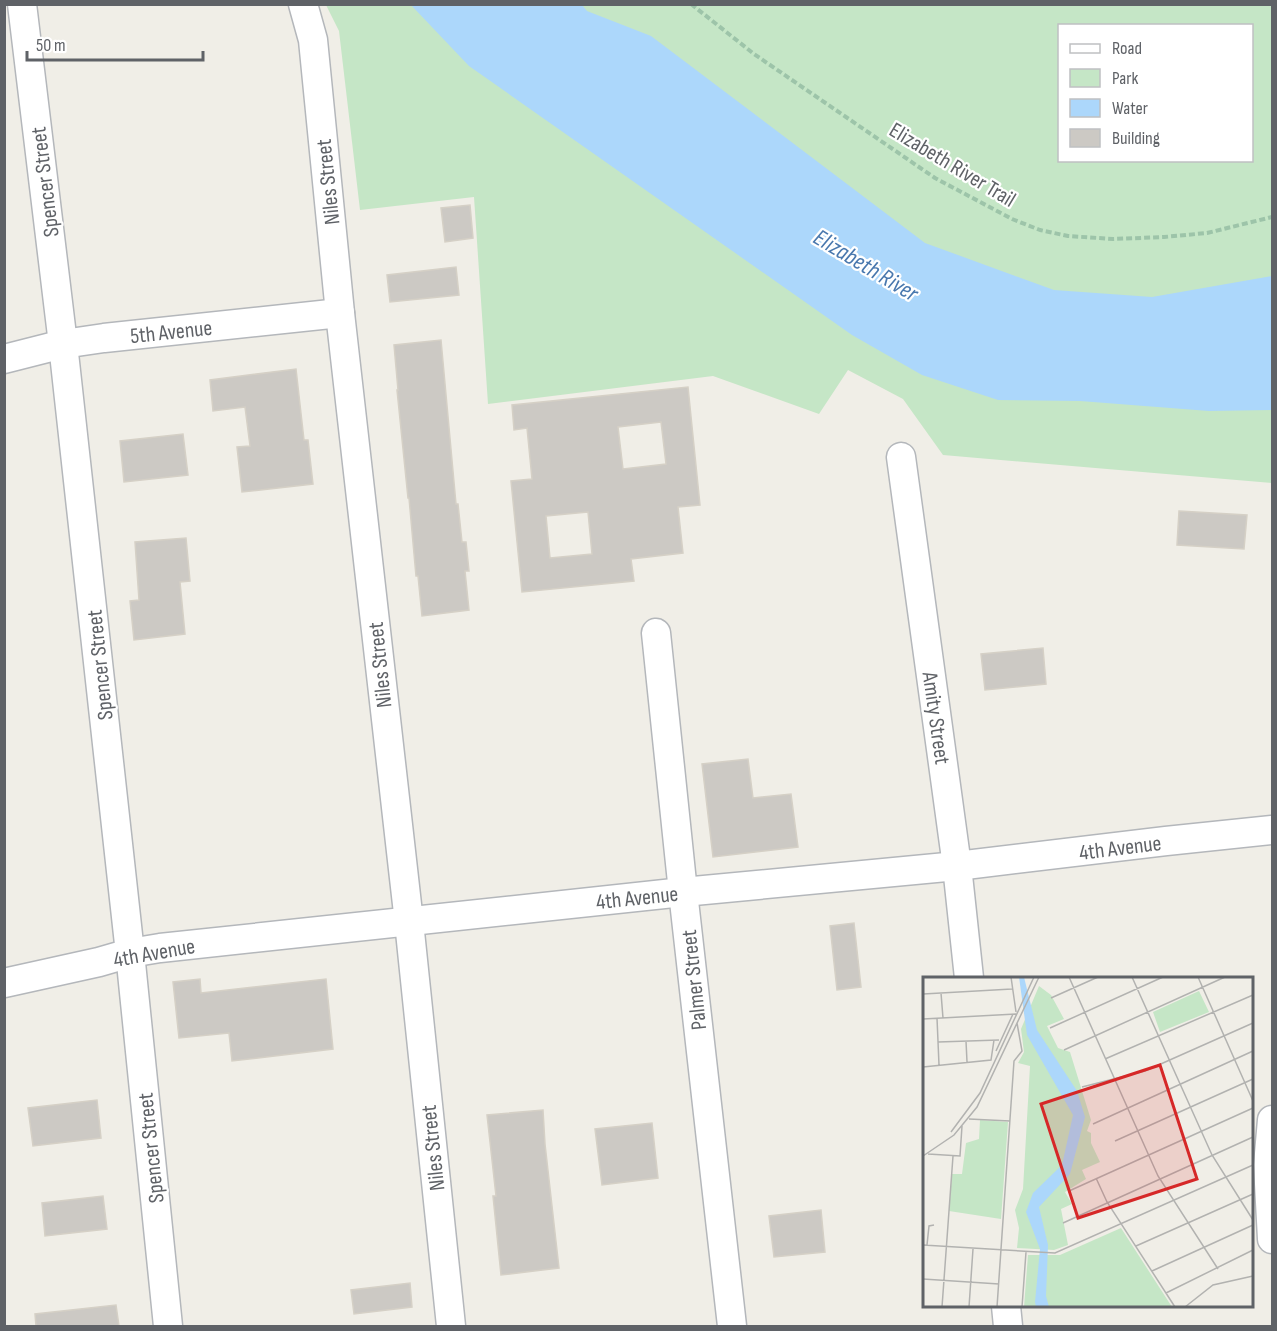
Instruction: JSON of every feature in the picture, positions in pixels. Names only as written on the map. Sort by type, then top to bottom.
[{"type":"street","name":"Spencer Street","points":[[22,4],[63,344],[130,952],[168,1326]]},
{"type":"street","name":"Niles Street","points":[[303,4],[313,40],[340,313],[409,922],[451,1326]]},
{"type":"street","name":"5th Avenue","points":[[4,359],[63,344],[104,338],[340,313]]},
{"type":"street","name":"Amity Street","points":[[901,457],[957,866],[969,977]]},
{"type":"street","name":"Palmer Street","points":[[656,633],[732,1326]]},
{"type":"street","name":"4th Avenue","points":[[4,983],[99,962],[130,952],[160,948],[683,892],[957,866],[1272,830]]},
{"type":"street","points":[[1272,1120],[1268,1165],[1272,1239]]},
{"type":"street","points":[[1006,1307],[1008,1326]]},
{"type":"path","name":"Elizabeth River Trail","points":[[691,4],[754,54],[935,178],[1021,223],[1040,230],[1068,236],[1113,239],[1164,237],[1207,233],[1272,217]]},
{"type":"green space","points":[[326,5],[1272,5],[1272,483],[943,455],[903,399],[848,370],[819,414],[713,376],[488,404],[474,197],[360,210],[339,31]]},
{"type":"water","name":"Elizabeth River","points":[[411,5],[582,5],[587,11],[651,36],[925,243],[1054,290],[1152,297],[1272,276],[1272,410],[1209,411],[1080,401],[998,400],[922,375],[852,335],[469,66]]},
{"type":"building","points":[[470,205],[473,238],[445,242],[441,208]]},
{"type":"building","points":[[456,267],[459,295],[390,302],[387,275]]},
{"type":"building","points":[[441,340],[456,504],[458,504],[462,542],[466,542],[469,571],[465,571],[469,610],[422,616],[418,576],[416,576],[394,345]]},
{"type":"building","points":[[296,369],[304,440],[308,440],[313,484],[242,492],[237,447],[250,446],[245,407],[213,411],[210,380]]},
{"type":"building","points":[[688,387],[700,505],[678,507],[683,553],[631,559],[634,581],[522,592],[511,481],[532,479],[527,428],[514,430],[512,405]],"holes":[[[661,422],[666,464],[623,469],[618,427]],[[588,512],[592,554],[550,558],[546,516]]]},
{"type":"building","points":[[183,434],[188,475],[124,482],[120,441]]},
{"type":"building","points":[[1179,511],[1247,515],[1244,549],[1177,545]]},
{"type":"building","points":[[186,538],[190,581],[180,582],[185,634],[134,640],[130,601],[139,600],[135,542]]},
{"type":"building","points":[[1043,648],[1046,684],[985,690],[981,654]]},
{"type":"building","points":[[748,759],[753,798],[791,794],[798,847],[713,857],[702,764]]},
{"type":"building","points":[[854,923],[861,987],[837,990],[830,926]]},
{"type":"building","points":[[200,979],[201,993],[326,979],[333,1049],[232,1061],[229,1033],[179,1038],[173,982]]},
{"type":"building","points":[[97,1100],[101,1138],[33,1146],[28,1108]]},
{"type":"building","points":[[543,1110],[559,1268],[501,1275],[493,1196],[496,1196],[487,1115]]},
{"type":"building","points":[[652,1123],[658,1178],[602,1185],[595,1129]]},
{"type":"building","points":[[103,1196],[107,1229],[45,1236],[42,1203]]},
{"type":"building","points":[[821,1210],[825,1252],[774,1257],[769,1216]]},
{"type":"building","points":[[410,1283],[412,1307],[354,1314],[351,1290]]},
{"type":"building","points":[[116,1305],[119,1326],[36,1326],[35,1314]]}]
